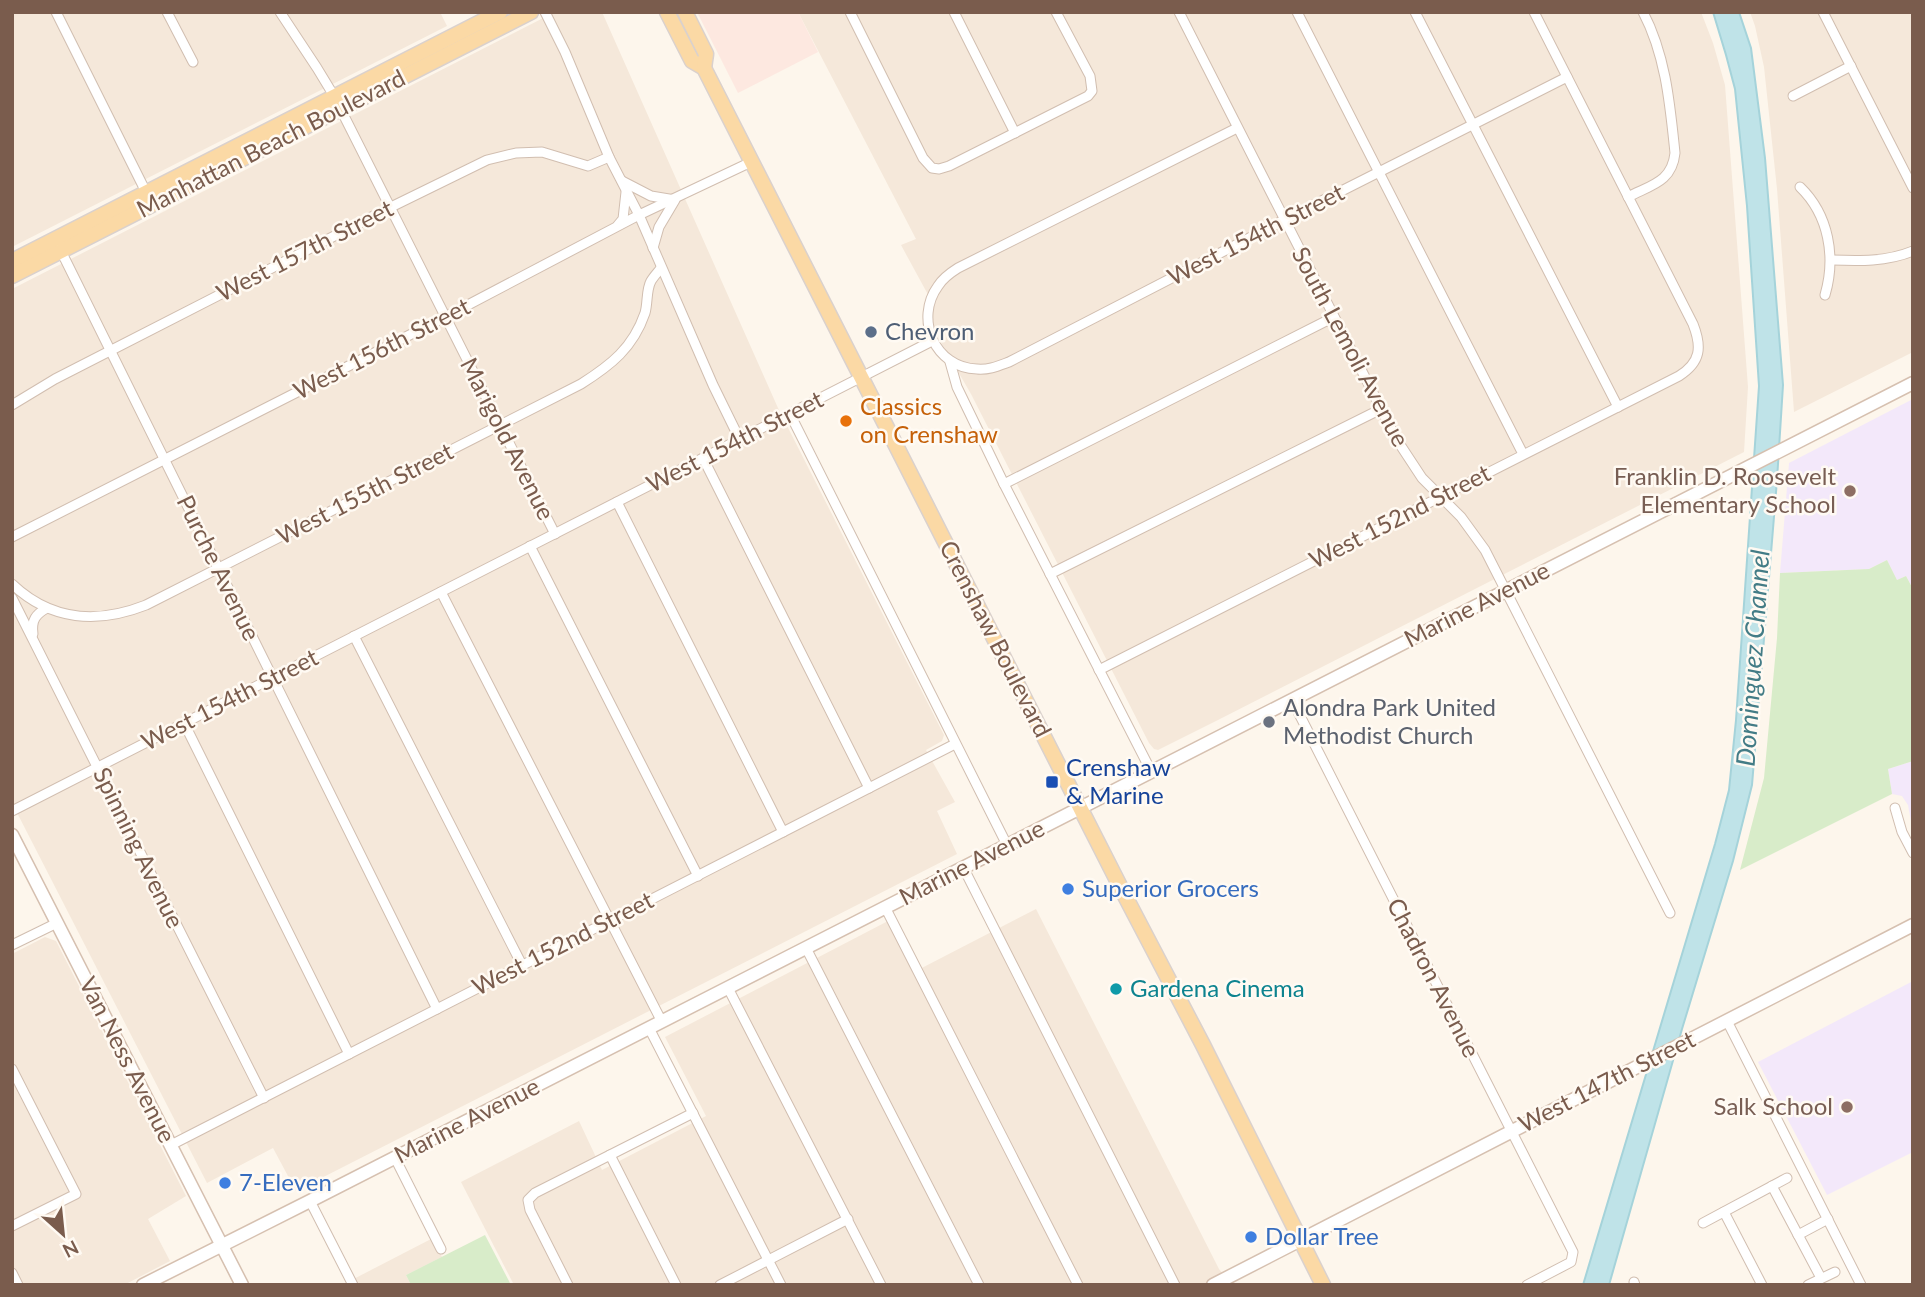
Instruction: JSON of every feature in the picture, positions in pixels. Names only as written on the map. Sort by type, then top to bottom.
[{"type":"main road","name":"Manhattan Beach Boulevard","points":[[337,103],[500,12]]},
{"type":"main road","name":"Manhattan Beach Boulevard","points":[[12,276],[57,246],[149,198],[337,103],[531,12]]},
{"type":"main road","name":"Crenshaw Boulevard","points":[[667,12],[692,61],[705,68]]},
{"type":"main road","name":"Crenshaw Boulevard","points":[[685,12],[706,54],[705,68],[751,162],[1323,1285]]},
{"type":"main road","name":"Manhattan Beach Boulevard","points":[[12,261],[57,246]]},
{"type":"main road","name":"Marine Avenue","points":[[143,1285],[1913,383]]},
{"type":"main road","name":"Van Ness Avenue","points":[[12,835],[242,1285]]},
{"type":"main road","name":"West 147th Street","points":[[1213,1285],[1913,925]]},
{"type":"street","points":[[56,12],[149,198]]},
{"type":"street","points":[[167,12],[192,62]]},
{"type":"street","name":"Marigold Avenue","points":[[281,12],[337,103],[555,534]]},
{"type":"street","points":[[545,12],[565,52],[609,157],[639,215],[713,386],[740,440]]},
{"type":"street","points":[[850,12],[923,158],[932,168],[939,169],[1078,102],[1092,91],[1090,76],[1056,12]]},
{"type":"street","points":[[954,12],[1015,133]]},
{"type":"street","name":"South Lemoli Avenue","points":[[1179,12],[1404,453],[1422,478],[1478,538],[1670,913]]},
{"type":"street","points":[[1297,12],[1523,454]]},
{"type":"street","points":[[1415,12],[1618,407]]},
{"type":"street","points":[[1534,12],[1628,197],[1668,175],[1674,165],[1675,153],[1667,79],[1643,12]]},
{"type":"street","points":[[1823,12],[1913,188]]},
{"type":"street","points":[[1793,96],[1851,66]]},
{"type":"street","name":"West 154th Street","points":[[950,362],[978,369],[993,368],[1009,362],[1567,76]]},
{"type":"street","points":[[1151,771],[1004,484],[957,387],[950,362],[932,341],[927,320],[929,304],[936,288],[958,268],[1237,128]]},
{"type":"street","name":"West 157th Street","points":[[12,405],[55,379],[468,169],[500,156],[516,153],[542,152],[588,166],[609,157]]},
{"type":"street","name":"West 156th Street","points":[[12,537],[445,317],[639,215],[751,162]]},
{"type":"street","points":[[621,180],[643,193],[675,200],[659,226],[653,248]]},
{"type":"street","points":[[1800,187],[1818,210],[1829,245],[1830,279],[1825,295]]},
{"type":"street","points":[[617,227],[623,219],[626,190]]},
{"type":"street","name":"West 152nd Street","points":[[1099,670],[1679,376],[1692,366],[1698,344],[1693,324],[1628,197]]},
{"type":"street","name":"Purche Avenue","points":[[57,246],[437,1009]]},
{"type":"street","points":[[1831,260],[1874,261],[1913,251]]},
{"type":"street","name":"West 155th Street","points":[[12,584],[35,602],[73,614],[112,616],[146,605],[581,384],[615,361],[626,349],[645,311],[650,282],[661,268]]},
{"type":"street","points":[[1004,484],[1334,317]]},
{"type":"street","name":"West 154th Street","points":[[12,811],[932,341]]},
{"type":"street","points":[[1050,574],[1381,410]]},
{"type":"street","points":[[790,414],[1007,845]]},
{"type":"street","points":[[703,458],[869,788]]},
{"type":"street","points":[[617,502],[783,832]]},
{"type":"street","points":[[530,546],[698,876]]},
{"type":"street","points":[[441,592],[662,1022]]},
{"type":"street","name":"Spinning Avenue","points":[[12,598],[264,1098]]},
{"type":"street","points":[[33,639],[32,625],[37,614],[47,607]]},
{"type":"street","points":[[354,636],[522,965]]},
{"type":"street","name":"Chadron Avenue","points":[[1292,700],[1573,1252],[1571,1262],[1527,1285]]},
{"type":"street","points":[[184,723],[349,1054]]},
{"type":"street","name":"West 152nd Street","points":[[171,1145],[955,744]]},
{"type":"street","points":[[1895,808],[1902,832],[1913,853]]},
{"type":"street","points":[[963,867],[1175,1285]]},
{"type":"street","points":[[885,907],[1078,1285]]},
{"type":"street","points":[[12,945],[57,923]]},
{"type":"street","points":[[806,948],[979,1285]]},
{"type":"street","points":[[728,988],[881,1285]]},
{"type":"street","points":[[1727,1021],[1861,1285]]},
{"type":"street","points":[[649,1028],[781,1285]]},
{"type":"street","points":[[12,1069],[76,1194],[12,1226]]},
{"type":"street","points":[[568,1285],[530,1210],[528,1200],[535,1193],[693,1113]]},
{"type":"street","points":[[610,1155],[676,1285]]},
{"type":"street","points":[[395,1158],[441,1249]]},
{"type":"street","points":[[1703,1223],[1787,1178]]},
{"type":"street","points":[[1772,1186],[1821,1278]]},
{"type":"street","points":[[310,1201],[353,1285]]},
{"type":"street","points":[[1724,1212],[1762,1285]]},
{"type":"street","points":[[720,1285],[848,1219]]},
{"type":"street","points":[[1798,1235],[1828,1219]]},
{"type":"street","points":[[1808,1285],[1835,1272]]},
{"type":"street","points":[[12,1273],[18,1285]]},
{"type":"shaded area","points":[[12,12],[440,12],[447,26],[12,247]]},
{"type":"shaded area","points":[[555,12],[602,12],[778,408],[944,735],[942,741],[926,750],[955,802],[937,811],[957,854],[296,1191],[273,1148],[207,1183],[12,803],[12,289]]},
{"type":"shaded area","points":[[697,12],[798,12],[818,52],[738,93]]},
{"type":"shaded area","points":[[798,12],[1701,12],[1725,85],[1748,387],[1744,452],[1218,720],[1158,750],[1154,749],[971,394],[935,332],[931,322],[932,302],[901,245],[916,239]]},
{"type":"shaded area","points":[[1750,12],[1913,12],[1913,352],[1794,412],[1777,189],[1764,67]]},
{"type":"shaded area","name":"Franklin D. Roosevelt Elementary School","points":[[1913,399],[1913,589],[1906,576],[1897,580],[1887,560],[1869,569],[1780,573],[1789,463]]},
{"type":"shaded area","points":[[1913,761],[1913,832],[1908,805],[1902,796],[1892,794],[1888,769]]},
{"type":"shaded area","points":[[1036,909],[1219,1269],[1232,1285],[514,1285],[461,1182],[579,1121],[602,1170],[706,1116],[665,1037],[888,921],[914,972]]},
{"type":"shaded area","points":[[45,937],[56,941],[186,1196],[148,1219],[170,1261],[124,1285],[12,1285],[12,954]]},
{"type":"shaded area","name":"Salk School","points":[[1913,981],[1913,1152],[1827,1195],[1758,1062]]},
{"type":"shaded area","points":[[433,1238],[442,1257],[406,1275],[411,1285],[342,1285]]},
{"type":"green space","points":[[1887,560],[1897,580],[1906,576],[1913,589],[1913,761],[1888,769],[1892,794],[1740,870],[1764,778],[1780,573],[1869,569]]},
{"type":"green space","points":[[485,1235],[511,1285],[411,1285],[406,1275]]},
{"type":"water","name":"Dominguez Channel","points":[[1713,12],[1739,12],[1751,48],[1765,158],[1783,385],[1752,785],[1733,861],[1609,1285],[1583,1285],[1729,790],[1759,386],[1747,206],[1735,89]]},
{"type":"place","name":"Chevron","points":[[871,332]]},
{"type":"place","name":"Classics on Crenshaw","points":[[846,421]]},
{"type":"place","name":"Franklin D. Roosevelt Elementary School","points":[[1850,491]]},
{"type":"place","name":"Alondra Park United Methodist Church","points":[[1269,722]]},
{"type":"place","name":"Crenshaw & Marine","points":[[1052,782]]},
{"type":"place","name":"Superior Grocers","points":[[1068,889]]},
{"type":"place","name":"Gardena Cinema","points":[[1116,989]]},
{"type":"place","name":"Salk School","points":[[1847,1107]]},
{"type":"place","name":"7-Eleven","points":[[225,1183]]},
{"type":"place","name":"Dollar Tree","points":[[1251,1237]]}]
